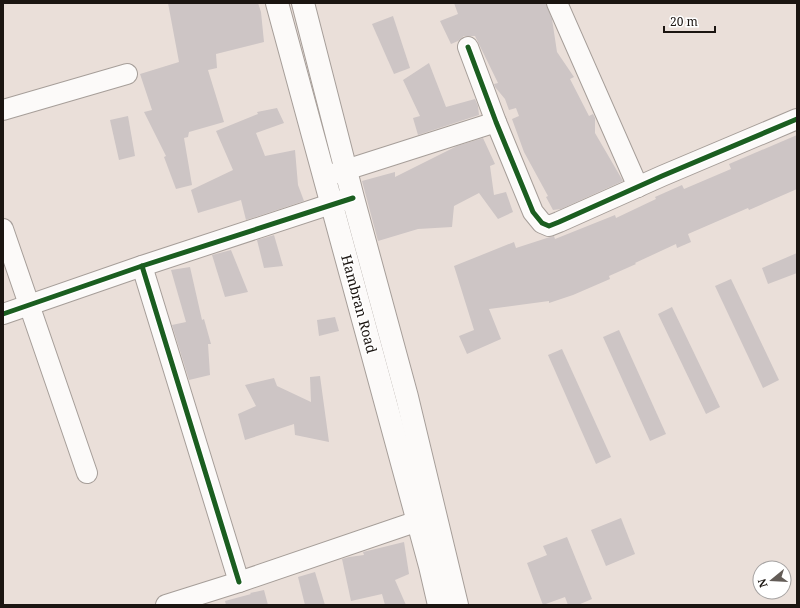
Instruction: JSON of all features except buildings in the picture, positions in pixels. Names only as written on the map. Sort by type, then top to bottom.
[{"type":"main road","name":"Hambran Road","points":[[278,3],[418,521],[439,605]]},
{"type":"main road","name":"Hambran Road","points":[[303,3],[353,198],[407,397],[457,605]]},
{"type":"street","points":[[557,3],[638,187]]},
{"type":"street","points":[[468,47],[496,122],[533,212],[545,225],[552,226],[638,187],[797,119]]},
{"type":"street","points":[[3,110],[127,74]]},
{"type":"street","points":[[324,176],[496,122]]},
{"type":"street","points":[[3,314],[142,266],[353,198]]},
{"type":"street","points":[[3,228],[87,473]]},
{"type":"street","points":[[142,266],[239,582]]},
{"type":"street","points":[[166,605],[239,582],[418,521]]},
{"type":"cycle path","points":[[468,47],[496,122],[533,212],[542,223],[549,226],[797,119]]},
{"type":"cycle path","points":[[3,314],[142,266],[353,198]]},
{"type":"cycle path","points":[[142,266],[239,582]]}]
